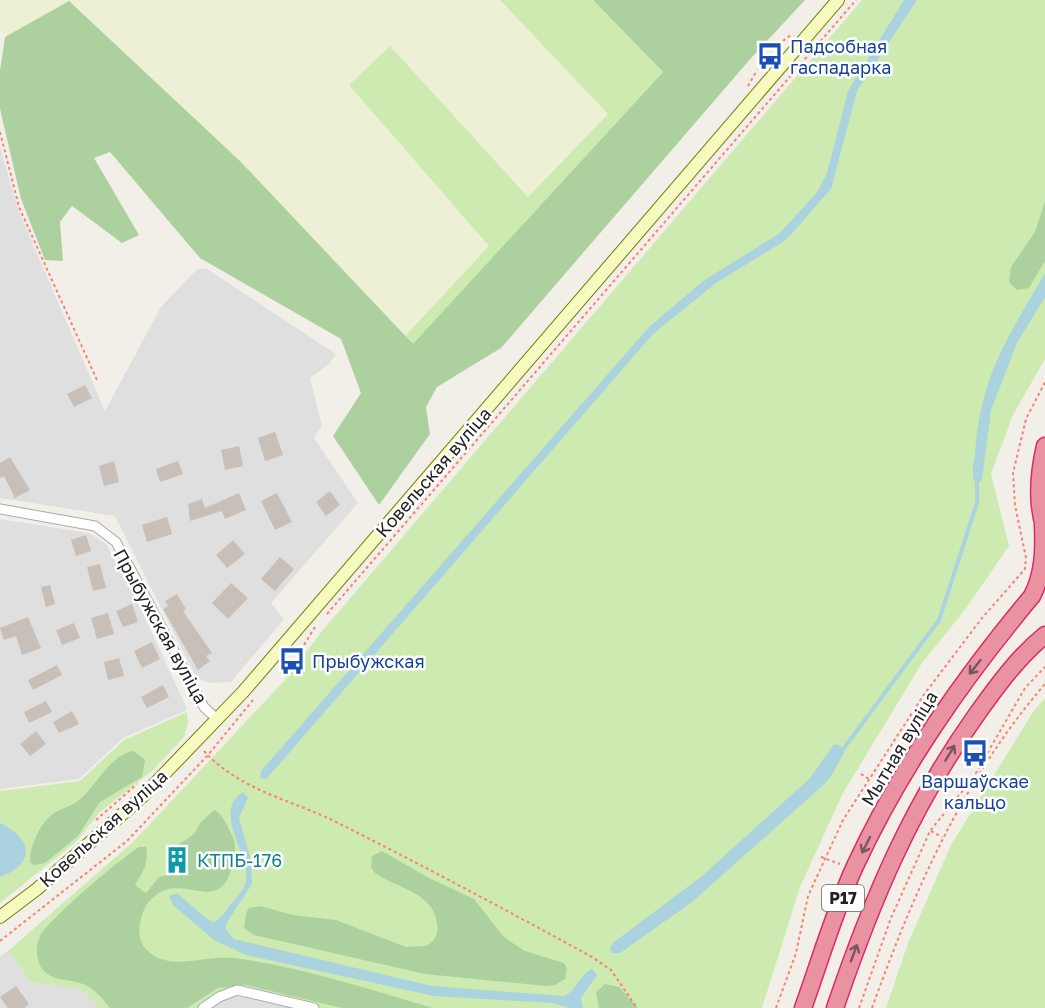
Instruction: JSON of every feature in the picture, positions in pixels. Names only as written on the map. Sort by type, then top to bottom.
[{"type":"highway","name":"Мытная вуліца","points":[[804,1008],[854,868],[892,792],[966,678],[1032,596],[1041,572],[1044,526],[1039,494],[1045,446]]},
{"type":"highway","name":"Р17","points":[[835,1008],[877,891],[909,822],[956,743],[1013,667],[1045,635]]},
{"type":"main road","name":"Ковельская вуліца","points":[[0,917],[120,817],[196,742],[398,513],[838,0]]},
{"type":"street","name":"Прыбужская вуліца","points":[[0,509],[95,526],[116,542],[204,707],[217,719]]},
{"type":"street","points":[[203,1008],[219,997],[237,990],[314,1008]]},
{"type":"path","points":[[323,618],[855,0]]},
{"type":"path","points":[[0,132],[19,207],[97,380]]},
{"type":"path","points":[[776,1008],[796,953],[808,896],[843,820],[923,696],[962,644],[1025,569],[1024,550],[1015,505],[1013,473],[1018,442],[1026,419],[1045,382]]},
{"type":"path","points":[[301,650],[316,627]]},
{"type":"path","points":[[872,1008],[901,926],[942,837],[1025,688],[1045,667]]},
{"type":"path","points":[[859,1008],[891,918],[930,831],[973,778],[1012,722],[1045,684]]},
{"type":"path","points":[[0,941],[127,841],[208,755],[254,700]]},
{"type":"path","points":[[196,742],[208,755],[238,778],[333,820],[592,957],[611,970],[637,1008]]},
{"type":"path","points":[[956,743],[986,759]]},
{"type":"path","points":[[861,774],[869,778]]},
{"type":"path","points":[[930,831],[942,837]]},
{"type":"path","points":[[821,857],[854,868]]},
{"type":"shaded area","points":[[0,147],[19,212],[105,411],[161,307],[197,269],[207,269],[336,354],[329,364],[310,378],[322,426],[314,438],[358,503],[271,603],[284,619],[231,682],[211,683],[197,679],[115,516],[0,498]]},
{"type":"shaded area","points":[[0,519],[89,533],[106,544],[142,611],[187,710],[123,738],[79,779],[0,789]]},
{"type":"shaded area","points":[[8,951],[31,982],[81,989],[99,1008],[0,1008],[0,956]]},
{"type":"shaded area","points":[[237,990],[310,1008],[203,1008]]},
{"type":"green space","points":[[0,0],[500,0],[608,114],[528,197],[390,46],[350,85],[489,246],[405,336],[240,161],[69,1],[5,37],[0,28]]},
{"type":"green space","points":[[500,0],[593,0],[663,72],[413,345],[405,336],[489,246],[349,85],[390,46],[528,197],[608,114]]},
{"type":"green space","points":[[593,0],[805,0],[752,57],[501,348],[437,387],[426,407],[430,434],[379,505],[333,436],[361,393],[341,339],[200,258],[110,152],[94,158],[139,235],[122,243],[72,206],[60,222],[63,261],[45,260],[21,199],[0,109],[0,71],[5,37],[69,1],[240,161],[413,344],[663,72]]},
{"type":"green space","points":[[862,0],[1045,0],[1045,359],[1013,415],[991,474],[1009,546],[964,611],[922,663],[843,793],[800,887],[762,1008],[310,1008],[237,990],[203,1008],[99,1008],[81,989],[31,982],[8,951],[133,842],[284,681],[322,631]]},
{"type":"green space","points":[[1045,201],[1045,261],[1029,288],[1017,290],[1009,282],[1011,267],[1035,232]]},
{"type":"green space","points":[[1045,698],[1045,1008],[886,1008],[908,943],[951,845],[1033,712]]},
{"type":"green space","points":[[187,712],[188,723],[184,737],[153,770],[99,813],[77,841],[0,903],[0,791],[80,781],[124,740]]},
{"type":"green space","points":[[134,751],[145,760],[142,777],[100,802],[78,836],[45,863],[34,865],[30,862],[35,839],[47,819],[79,800],[111,764],[125,753]]},
{"type":"green space","points":[[214,810],[220,814],[235,843],[234,858],[226,881],[219,889],[210,892],[177,888],[166,890],[155,896],[143,911],[139,927],[142,943],[149,952],[158,958],[179,962],[224,957],[259,962],[334,979],[433,1008],[342,1008],[246,985],[218,988],[187,1008],[110,1008],[98,994],[87,986],[52,977],[44,971],[39,964],[37,954],[40,936],[71,903],[139,847],[146,847],[147,858],[143,872],[135,885],[146,893],[159,877],[171,873],[179,866],[183,859],[176,846],[194,834],[200,823]]},
{"type":"green space","points":[[382,851],[429,878],[474,899],[503,936],[514,944],[525,951],[564,963],[567,968],[565,979],[555,985],[546,986],[425,974],[254,935],[244,928],[249,908],[260,906],[293,915],[336,920],[406,947],[426,946],[434,939],[438,930],[434,912],[421,897],[375,873],[371,867],[372,856]]},
{"type":"green space","points":[[605,984],[619,987],[638,1008],[599,1008],[596,992]]},
{"type":"water","points":[[904,0],[917,0],[857,91],[831,189],[786,240],[716,283],[653,334],[269,776],[265,779],[260,778],[261,771],[649,327],[703,281],[780,233],[818,191],[827,173],[848,91]]},
{"type":"water","points":[[1045,273],[1045,297],[1017,343],[991,410],[982,480],[976,484],[973,469],[978,425],[990,379],[1008,338]]},
{"type":"water","points":[[834,744],[841,746],[844,753],[830,778],[820,788],[692,902],[620,953],[612,953],[610,948],[614,942],[702,876],[809,779]]},
{"type":"water","points":[[243,792],[248,798],[239,818],[251,860],[252,884],[226,924],[226,930],[234,939],[432,986],[564,996],[592,969],[597,975],[581,998],[583,1008],[569,1008],[552,1003],[434,996],[246,955],[214,940],[173,905],[169,896],[177,893],[207,919],[214,922],[240,894],[246,881],[246,870],[234,834],[231,811],[234,800]]},
{"type":"water","points":[[0,823],[19,836],[26,851],[25,858],[20,865],[12,872],[0,877]]},
{"type":"building","points":[[85,385],[92,398],[74,407],[67,394]]},
{"type":"building","points":[[275,432],[283,455],[265,461],[258,438]]},
{"type":"building","points":[[239,446],[243,466],[225,470],[221,450]]},
{"type":"building","points":[[10,457],[30,490],[15,498],[4,476],[0,478],[0,463]]},
{"type":"building","points":[[114,461],[119,482],[104,486],[99,466]]},
{"type":"building","points":[[178,461],[183,474],[160,482],[156,469]]},
{"type":"building","points":[[330,491],[340,505],[326,516],[316,502]]},
{"type":"building","points":[[239,493],[246,510],[225,519],[222,511],[190,521],[188,504],[202,499],[205,508]]},
{"type":"building","points":[[277,493],[292,522],[275,530],[261,501]]},
{"type":"building","points":[[167,517],[172,534],[147,542],[142,525]]},
{"type":"building","points":[[86,535],[91,551],[76,556],[71,540]]},
{"type":"building","points":[[233,540],[245,554],[227,568],[216,555]]},
{"type":"building","points":[[280,557],[294,569],[275,591],[261,579]]},
{"type":"building","points":[[100,564],[106,588],[93,591],[87,567]]},
{"type":"building","points":[[231,583],[248,598],[228,619],[212,603]]},
{"type":"building","points":[[50,585],[55,604],[46,607],[41,587]]},
{"type":"building","points":[[177,594],[186,609],[183,611],[212,653],[206,656],[210,661],[198,670],[163,609],[168,606],[165,601]]},
{"type":"building","points":[[132,604],[138,622],[123,627],[116,611]]},
{"type":"building","points":[[108,613],[114,634],[97,639],[91,618]]},
{"type":"building","points":[[28,617],[41,648],[22,655],[16,636],[4,640],[0,628]]},
{"type":"building","points":[[74,623],[80,638],[62,645],[56,630]]},
{"type":"building","points":[[152,642],[160,659],[142,668],[134,651]]},
{"type":"building","points":[[119,658],[124,676],[108,680],[104,662]]},
{"type":"building","points":[[57,665],[62,675],[33,690],[28,680]]},
{"type":"building","points":[[163,685],[169,697],[147,708],[141,697]]},
{"type":"building","points":[[46,701],[52,712],[29,723],[24,712]]},
{"type":"building","points":[[72,711],[79,724],[59,733],[53,722]]},
{"type":"building","points":[[36,731],[46,744],[30,756],[20,744]]},
{"type":"building","points":[[16,986],[29,1004],[24,1008],[8,1008],[0,997]]},
{"type":"waterway","points":[[841,752],[939,620],[977,503],[977,480]]},
{"type":"place","name":"Падсобная гаспадарка","points":[[770,56]]},
{"type":"place","name":"Прыбужская","points":[[292,661]]},
{"type":"place","name":"Варшаўскае кальцо","points":[[975,753]]},
{"type":"place","name":"КТПБ-176","points":[[177,860]]}]
